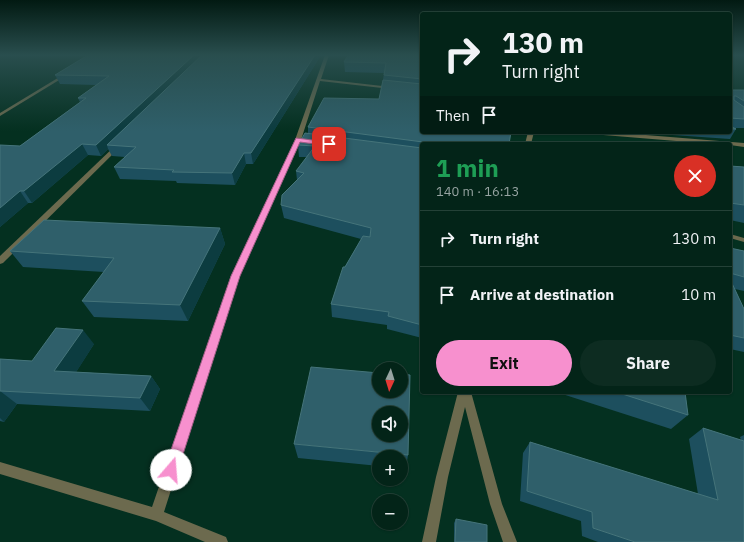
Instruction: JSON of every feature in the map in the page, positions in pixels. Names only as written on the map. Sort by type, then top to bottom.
[{"type":"street","points":[[0,115],[56,80]]},
{"type":"street","points":[[156,515],[236,276],[302,140],[318,80]]},
{"type":"street","points":[[321,80],[400,89]]},
{"type":"street","points":[[615,134],[709,142]]},
{"type":"street","points":[[0,261],[126,138]]},
{"type":"street","points":[[732,144],[744,145]]},
{"type":"street","points":[[732,237],[744,240]]},
{"type":"street","points":[[429,542],[442,477],[463,394]]},
{"type":"street","points":[[467,394],[496,504],[510,542]]},
{"type":"street","points":[[0,468],[156,515],[221,542]]},
{"type":"building","points":[[103,80],[166,80],[96,145],[82,144],[24,191],[20,191],[0,208],[0,145],[20,146],[86,98],[78,98]]},
{"type":"building","points":[[175,80],[298,80],[251,153],[244,153],[232,173],[172,172],[174,170],[114,167],[136,147],[107,145]]},
{"type":"building","points":[[383,80],[420,84],[420,134],[511,134],[509,142],[423,142],[308,127],[324,98],[379,99]]},
{"type":"building","points":[[732,90],[744,90],[744,101],[736,96],[734,96],[734,100],[744,107],[744,119],[732,118]]},
{"type":"building","points":[[305,133],[420,148],[420,324],[388,316],[389,312],[331,304],[343,267],[345,267],[363,236],[370,237],[371,228],[281,205],[282,195],[304,173],[296,171],[315,146],[298,145]]},
{"type":"building","points":[[732,166],[744,167],[744,205],[732,203]]},
{"type":"building","points":[[44,220],[220,228],[180,305],[82,301],[114,258],[10,251]]},
{"type":"building","points":[[732,248],[744,251],[744,277],[732,274]]},
{"type":"building","points":[[732,283],[744,309],[744,338],[732,335]]},
{"type":"building","points":[[56,328],[83,330],[54,371],[151,376],[140,398],[0,391],[0,359],[32,361]]},
{"type":"building","points":[[311,367],[372,372],[372,398],[408,398],[408,375],[410,375],[408,455],[408,450],[372,450],[372,452],[294,444]]},
{"type":"building","points":[[622,394],[685,394],[688,415]]},
{"type":"building","points":[[703,428],[744,441],[744,542],[635,542],[593,528],[592,512],[527,491],[530,442],[718,500]]},
{"type":"building","points":[[456,519],[487,525],[487,542],[455,542]]},
{"type":"route","points":[[171,470],[236,276],[298,140],[329,144]]}]
